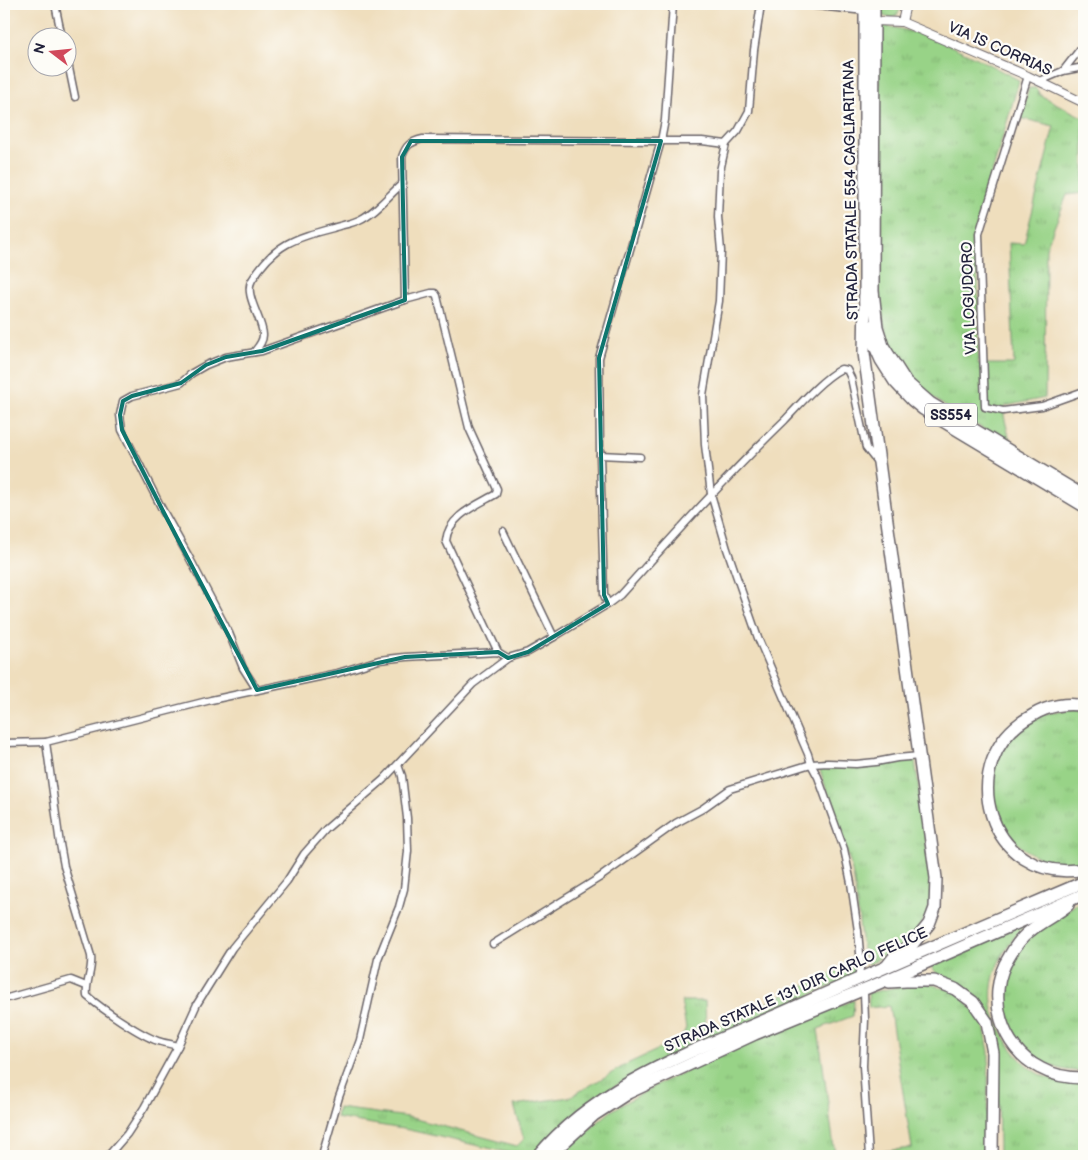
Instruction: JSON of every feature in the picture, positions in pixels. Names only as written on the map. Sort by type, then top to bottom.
[{"type":"highway","name":"STRADA STATALE 554 CAGLIARITANA","points":[[868,6],[874,21],[873,291],[877,327],[883,346],[906,382],[930,403],[1084,496]]},
{"type":"highway","name":"STRADA STATALE 554 CAGLIARITANA","points":[[868,6],[865,296],[869,333],[881,360],[900,389],[923,409],[1084,506]]},
{"type":"highway","points":[[865,296],[864,353],[936,878],[935,908],[929,924],[911,946],[898,952],[887,966]]},
{"type":"highway","points":[[1084,706],[1075,704],[1046,707],[1024,720],[1002,739],[990,766],[987,799],[992,819],[1001,837],[1017,854],[1039,867],[1069,872],[1084,869]]},
{"type":"highway","name":"STRADA STATALE 131 DIR CARLO FELICE","points":[[538,1156],[579,1117],[618,1088],[660,1067],[887,966],[1084,882]]},
{"type":"highway","points":[[1083,894],[1059,913],[1029,931],[1015,947],[1007,959],[1000,976],[998,1003],[1000,1020],[1005,1032],[1027,1060],[1053,1074],[1084,1078]]},
{"type":"highway","name":"STRADA STATALE 131 DIR CARLO FELICE","points":[[549,1156],[594,1115],[628,1093],[755,1034],[877,984],[1083,894]]},
{"type":"highway","points":[[877,984],[934,981],[956,989],[973,1002],[987,1022],[993,1053],[992,1156]]},
{"type":"street","points":[[55,4],[60,28]]},
{"type":"street","points":[[608,604],[604,595],[599,358],[661,142],[665,120],[673,4]]},
{"type":"street","points":[[761,4],[754,50],[749,111],[738,131],[726,144],[720,172],[718,217],[721,251],[719,301],[703,395],[705,445],[711,494],[727,549],[758,638],[818,777],[844,849],[858,931],[861,964],[859,973]]},
{"type":"street","points":[[799,4],[868,6]]},
{"type":"street","points":[[902,22],[906,4]]},
{"type":"street","name":"VIA IS CORRIAS","points":[[874,21],[902,22],[1028,76],[1084,103]]},
{"type":"street","points":[[1063,71],[1084,44]]},
{"type":"street","points":[[1040,82],[1063,71],[1084,67]]},
{"type":"street","name":"VIA LOGUDORO","points":[[1028,76],[980,234],[985,406],[1003,410],[1042,406],[1084,391]]},
{"type":"street","points":[[71,78],[75,97]]},
{"type":"street","points":[[406,300],[402,158],[406,147],[411,141],[423,139],[702,141],[726,144]]},
{"type":"street","points":[[254,352],[261,344],[263,334],[250,292],[250,282],[270,256],[280,247],[295,240],[359,220],[375,209],[403,183]]},
{"type":"street","points":[[257,690],[243,668],[229,634],[122,430],[120,415],[123,401],[132,396],[181,383],[192,373],[226,357],[262,351],[431,292],[436,293],[437,296],[469,428],[496,489],[496,494],[461,514],[449,529],[446,541],[498,652],[508,658]]},
{"type":"street","points":[[108,1156],[127,1134],[144,1108],[178,1046],[197,1004],[232,948],[287,881],[304,854],[326,828],[398,766],[473,684],[508,658],[528,652],[620,595],[711,494],[802,403],[834,372],[841,368],[847,370],[851,378],[866,448],[881,467]]},
{"type":"street","points":[[600,455],[640,457]]},
{"type":"street","points":[[503,531],[554,637]]},
{"type":"street","points":[[4,743],[46,742],[211,700],[338,673],[379,660],[498,652]]},
{"type":"street","points":[[46,742],[64,866],[91,956],[92,964],[86,986],[87,996],[148,1037],[159,1042],[178,1046]]},
{"type":"street","points":[[493,944],[592,883],[676,823],[702,809],[730,789],[811,764],[828,762],[856,764],[920,756]]},
{"type":"street","points":[[322,1156],[339,1097],[360,1040],[378,959],[399,907],[404,889],[408,851],[407,818],[402,776],[398,766]]},
{"type":"street","points":[[4,999],[71,980],[86,986]]},
{"type":"street","points":[[864,993],[863,1066],[869,1156]]},
{"type":"highlighted area","points":[[411,141],[661,141],[599,358],[604,595],[608,604],[528,652],[508,658],[498,652],[405,657],[257,690],[122,430],[120,415],[123,401],[132,396],[181,383],[206,365],[226,357],[262,351],[405,300],[402,157]]},
{"type":"green space","points":[[880,4],[902,4],[897,15],[888,18],[880,14]]},
{"type":"green space","points":[[884,26],[902,29],[936,40],[1019,81],[974,234],[978,282],[978,364],[1014,364],[1009,243],[1024,244],[1054,126],[1020,118],[1029,88],[1036,88],[1040,95],[1084,118],[1084,193],[1067,195],[1046,248],[1045,398],[1005,406],[1004,416],[1011,445],[943,405],[918,386],[895,355],[887,333],[879,283],[878,257],[880,183],[879,34]]},
{"type":"green space","points":[[1077,709],[1084,711],[1084,863],[1063,865],[1043,859],[1023,848],[1008,834],[998,816],[993,797],[993,777],[998,757],[1009,739],[1025,723],[1043,714]]},
{"type":"green space","points":[[915,760],[931,880],[928,912],[921,925],[904,944],[868,965],[862,946],[850,862],[820,770],[825,765],[872,766]]},
{"type":"green space","points":[[1084,899],[1084,1071],[1063,1069],[1043,1062],[1027,1050],[1014,1034],[1005,1016],[1002,996],[1005,976],[1014,956],[1021,947],[1046,924]]},
{"type":"green space","points":[[1031,920],[1012,941],[998,964],[992,990],[995,1018],[1012,1050],[1031,1069],[1053,1079],[1084,1081],[1084,1156],[999,1156],[998,1044],[989,1011],[968,988],[956,981],[938,975],[931,966]]},
{"type":"green space","points":[[857,962],[857,974],[636,1074],[596,1097],[532,1156],[508,1156],[510,1153],[409,1130],[336,1118],[338,1108],[408,1117],[517,1146],[525,1138],[514,1105],[570,1097],[629,1063],[681,1039],[686,1028],[681,1001],[705,1001],[706,1029],[717,1027]]},
{"type":"green space","points":[[926,983],[957,992],[983,1020],[989,1052],[986,1156],[875,1156],[875,1152],[912,1148],[889,1006],[869,1008],[868,993]]},
{"type":"green space","points":[[854,1000],[853,1016],[818,1029],[835,1155],[863,1154],[864,1156],[558,1156],[611,1111],[656,1085],[752,1041]]}]
